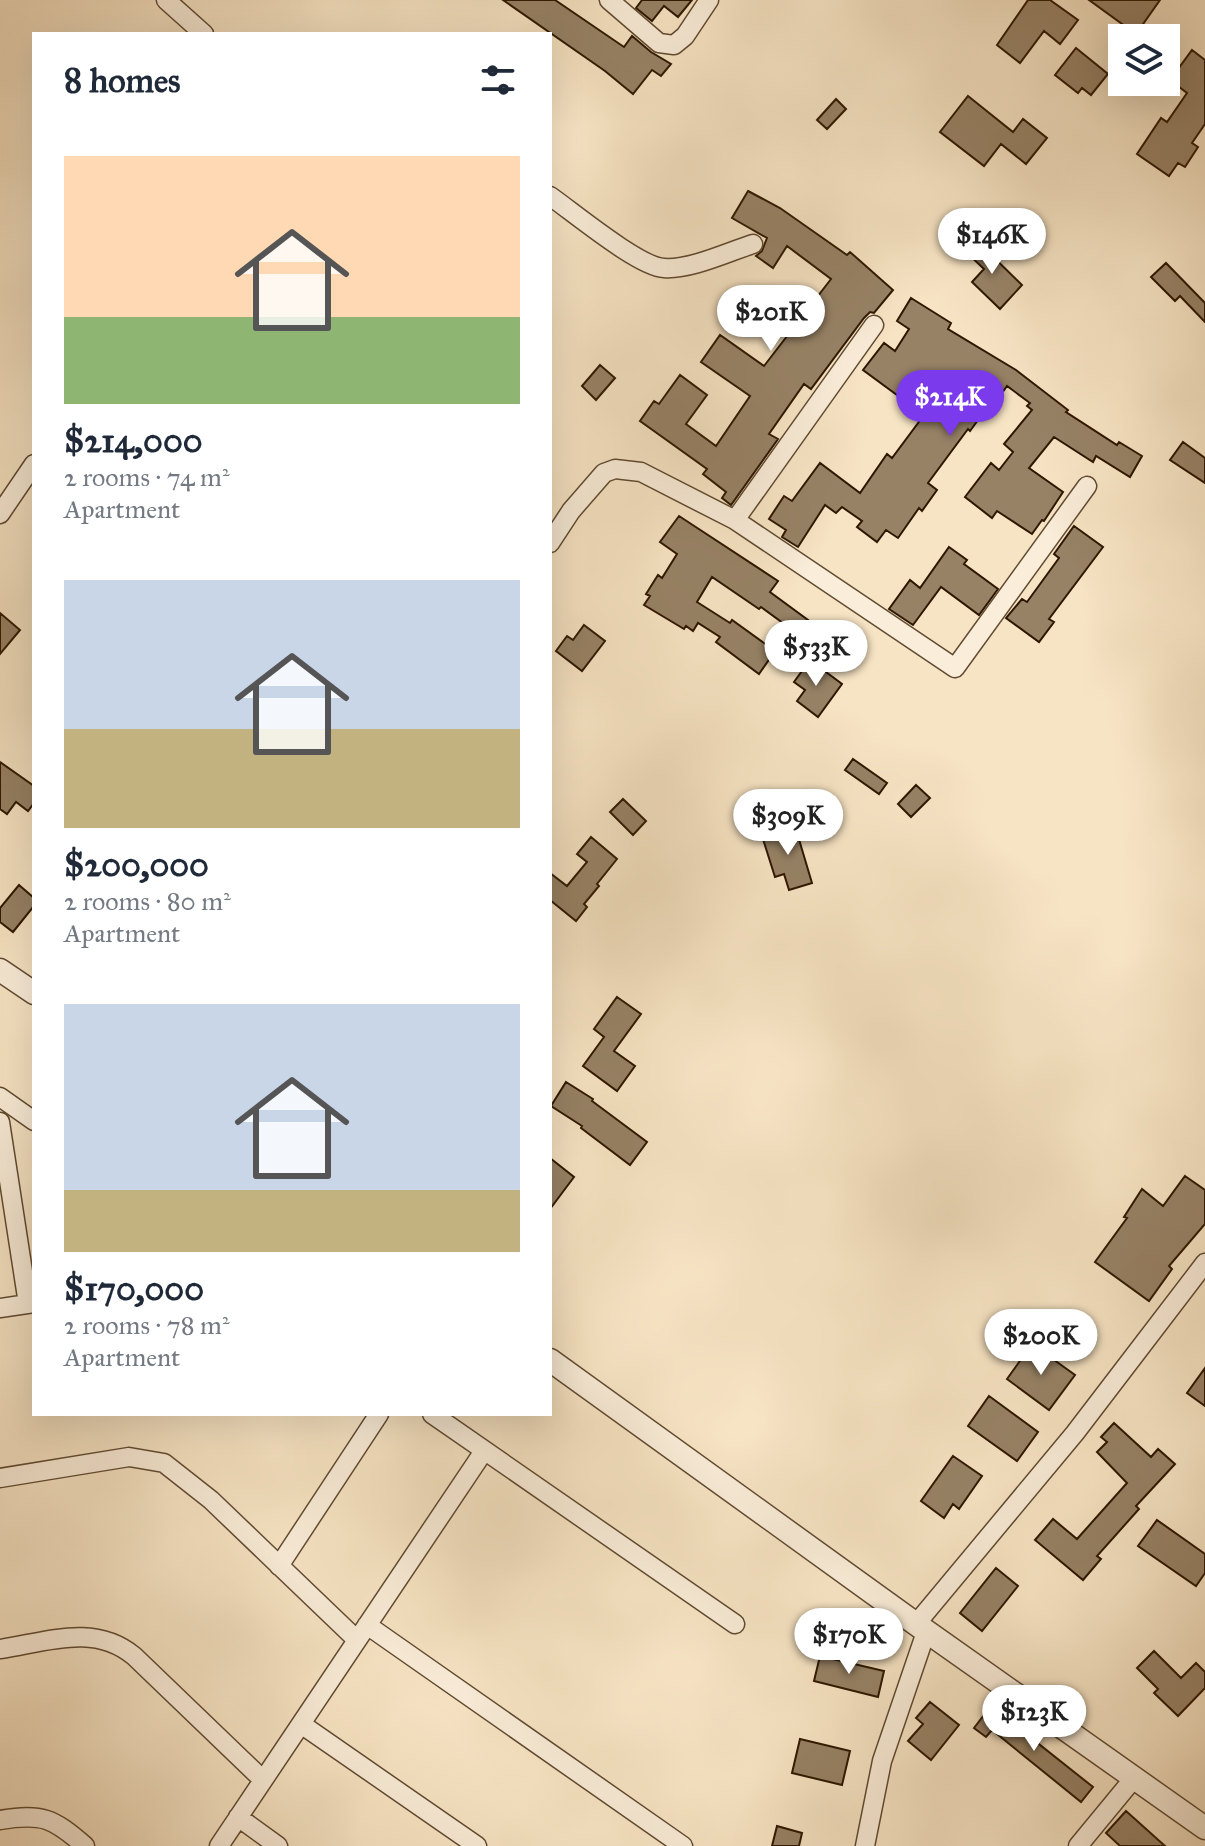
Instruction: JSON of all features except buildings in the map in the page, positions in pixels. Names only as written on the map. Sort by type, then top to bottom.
[{"type":"street","points":[[166,0],[202,32]]},
{"type":"street","points":[[609,0],[659,43],[674,45],[685,36],[709,0]]},
{"type":"street","points":[[552,197],[642,262],[662,269],[682,266],[753,244]]},
{"type":"street","points":[[735,520],[874,325]]},
{"type":"street","points":[[0,514],[32,467]]},
{"type":"street","points":[[552,540],[571,511],[604,473],[615,469],[641,472],[735,520],[955,668],[1087,486]]},
{"type":"street","points":[[0,970],[32,992]]},
{"type":"street","points":[[0,1097],[32,1120]]},
{"type":"street","points":[[0,1122],[31,1303],[0,1308]]},
{"type":"street","points":[[865,1846],[882,1761],[921,1628],[1205,1263]]},
{"type":"street","points":[[552,1361],[1205,1828]]},
{"type":"street","points":[[279,1566],[378,1416]]},
{"type":"street","points":[[435,1416],[735,1624]]},
{"type":"street","points":[[219,1846],[484,1451]]},
{"type":"street","points":[[0,1478],[129,1457],[164,1463],[211,1500],[279,1566],[362,1633],[683,1846]]},
{"type":"street","points":[[0,1649],[82,1636],[113,1641],[134,1656],[263,1780]]},
{"type":"street","points":[[301,1724],[477,1846]]},
{"type":"street","points":[[1078,1846],[1134,1778]]},
{"type":"street","points":[[0,1820],[27,1815],[44,1818],[56,1823],[85,1846]]},
{"type":"street","points":[[238,1817],[278,1846]]}]
